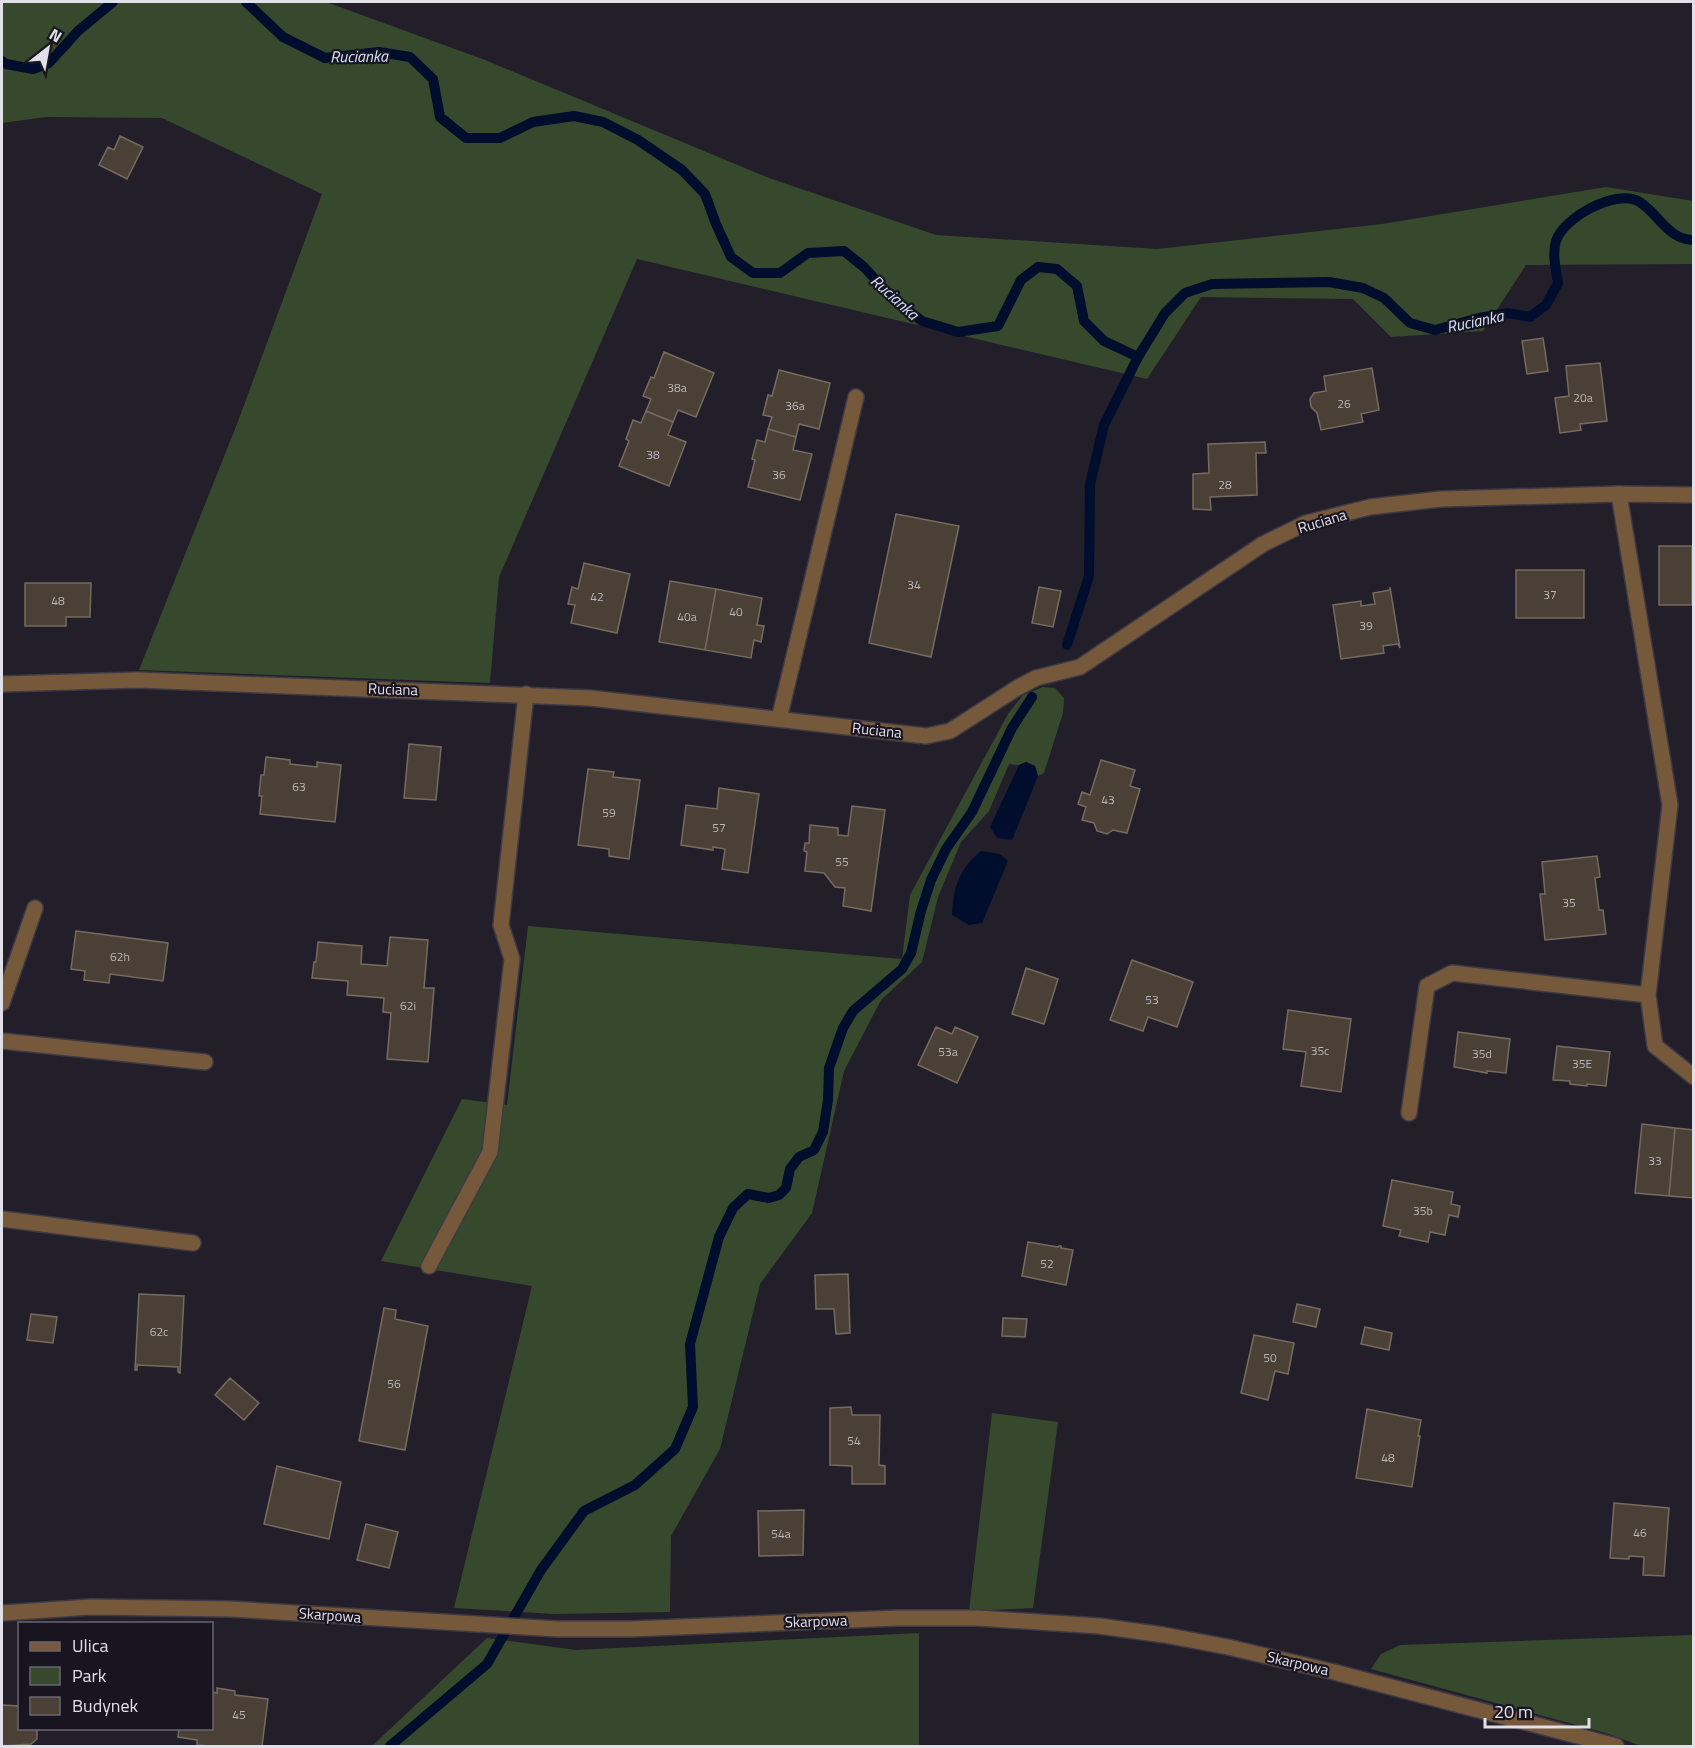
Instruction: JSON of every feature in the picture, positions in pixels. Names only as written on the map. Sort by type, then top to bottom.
[{"type":"street","points":[[779,719],[856,397]]},
{"type":"street","points":[[1619,494],[1670,805],[1648,995],[1655,1046],[1694,1077]]},
{"type":"street","name":"Ruciana","points":[[2,684],[138,680],[526,694],[590,698],[926,736],[950,730],[1036,678],[1080,667],[1263,544],[1306,523],[1370,507],[1441,499],[1619,494],[1694,495]]},
{"type":"street","points":[[429,1266],[490,1152],[512,959],[501,925],[526,694]]},
{"type":"street","points":[[2,1003],[35,908]]},
{"type":"street","points":[[1408,1113],[1427,986],[1452,973],[1648,995]]},
{"type":"street","points":[[2,1041],[205,1062]]},
{"type":"street","points":[[2,1219],[193,1243]]},
{"type":"street","name":"Skarpowa","points":[[2,1613],[91,1607],[230,1609],[558,1629],[631,1629],[898,1618],[977,1618],[1099,1626],[1228,1647],[1334,1672],[1616,1746]]},
{"type":"green space","points":[[2,2],[326,2],[485,60],[769,178],[936,235],[1157,249],[1382,224],[1606,187],[1693,201],[1693,264],[1526,265],[1483,331],[1391,337],[1353,299],[1201,297],[1147,379],[637,259],[499,577],[490,683],[139,670],[237,424],[322,194],[162,118],[46,117],[2,123]]},
{"type":"green space","points":[[1043,687],[1055,688],[1064,698],[1063,713],[1044,773],[1038,776],[1035,766],[1026,762],[1019,765],[1009,764],[989,811],[961,842],[938,897],[922,962],[881,1000],[844,1071],[812,1213],[760,1284],[720,1449],[671,1536],[670,1612],[554,1614],[454,1608],[532,1286],[381,1261],[462,1099],[507,1105],[528,926],[902,959],[910,895],[1008,714],[1023,695]]},
{"type":"green space","points":[[992,1413],[1058,1422],[1033,1608],[969,1611]]},
{"type":"green space","points":[[919,1633],[919,1746],[372,1746],[487,1638],[576,1650]]},
{"type":"green space","points":[[1693,1635],[1693,1746],[1641,1746],[1606,1733],[1371,1669],[1381,1654],[1400,1645]]},
{"type":"water","points":[[1026,762],[1035,766],[1038,776],[1012,840],[997,838],[990,827],[1019,765]]},
{"type":"water","points":[[981,851],[1000,854],[1008,861],[982,923],[969,925],[952,915],[954,896],[962,872]]},
{"type":"building","points":[[120,136],[143,147],[127,179],[99,165],[108,147],[114,150]]},
{"type":"building","points":[[1543,338],[1548,371],[1527,374],[1522,341]]},
{"type":"building","points":[[664,352],[714,373],[696,417],[678,410],[673,422],[646,411],[651,399],[643,396],[651,377],[654,378]]},
{"type":"building","points":[[1600,363],[1607,421],[1580,424],[1581,430],[1560,433],[1555,398],[1569,396],[1566,366]]},
{"type":"building","points":[[1372,368],[1379,410],[1361,414],[1363,422],[1321,430],[1317,413],[1311,407],[1310,399],[1314,393],[1326,391],[1324,376]]},
{"type":"building","points":[[779,370],[830,383],[819,429],[799,424],[796,437],[768,429],[772,417],[763,415],[768,395],[772,396]]},
{"type":"building","points":[[646,411],[673,422],[668,435],[686,442],[669,486],[619,466],[629,441],[626,439],[633,420],[641,423]]},
{"type":"building","points":[[768,429],[796,437],[793,450],[812,454],[800,500],[748,487],[757,440],[765,442]]},
{"type":"building","points":[[1265,442],[1266,453],[1256,453],[1257,495],[1210,497],[1211,510],[1193,509],[1193,474],[1209,473],[1208,444]]},
{"type":"building","points":[[896,514],[959,526],[931,657],[869,643]]},
{"type":"building","points":[[1659,546],[1692,546],[1692,605],[1659,605]]},
{"type":"building","points":[[584,563],[630,574],[617,633],[571,623],[575,605],[568,604],[572,587],[578,589]]},
{"type":"building","points":[[1516,570],[1584,570],[1584,618],[1516,618]]},
{"type":"building","points":[[670,581],[716,589],[705,650],[659,642]]},
{"type":"building","points":[[25,583],[91,583],[90,617],[66,617],[66,626],[25,626]]},
{"type":"building","points":[[1039,587],[1061,591],[1053,627],[1032,623]]},
{"type":"building","points":[[1390,587],[1400,648],[1398,644],[1383,646],[1384,653],[1341,659],[1333,605],[1361,601],[1361,606],[1375,604],[1373,593],[1390,590]]},
{"type":"building","points":[[716,589],[762,598],[757,625],[764,626],[761,642],[754,640],[751,658],[705,650]]},
{"type":"building","points":[[409,744],[441,747],[436,800],[404,798]]},
{"type":"building","points":[[266,757],[290,760],[290,764],[317,767],[317,762],[341,765],[335,822],[260,814],[261,775],[264,775]]},
{"type":"building","points":[[1101,760],[1135,770],[1130,786],[1140,789],[1127,833],[1113,830],[1107,834],[1097,831],[1094,823],[1082,820],[1086,807],[1078,804],[1082,792],[1090,795]]},
{"type":"building","points":[[588,769],[614,772],[613,777],[640,780],[629,859],[609,856],[609,849],[578,845]]},
{"type":"building","points":[[719,788],[759,794],[748,873],[722,869],[725,849],[713,847],[713,850],[681,845],[686,805],[717,809]]},
{"type":"building","points":[[852,806],[885,810],[871,911],[843,906],[845,888],[835,887],[824,873],[805,871],[807,852],[804,851],[805,843],[809,843],[810,825],[838,828],[838,835],[848,836]]},
{"type":"building","points":[[1597,856],[1600,877],[1595,878],[1599,910],[1603,910],[1606,934],[1545,940],[1540,894],[1545,894],[1542,862]]},
{"type":"building","points":[[76,931],[168,943],[163,981],[110,974],[109,983],[84,980],[85,971],[71,969]]},
{"type":"building","points":[[390,937],[428,940],[424,988],[434,988],[428,1062],[387,1059],[391,1013],[383,1012],[384,998],[347,995],[348,981],[312,978],[318,942],[362,946],[361,964],[387,966]]},
{"type":"building","points":[[1132,960],[1193,982],[1177,1027],[1148,1017],[1143,1031],[1110,1020]]},
{"type":"building","points":[[1026,968],[1058,979],[1044,1024],[1012,1014]]},
{"type":"building","points":[[1288,1010],[1351,1019],[1341,1092],[1301,1086],[1306,1052],[1283,1049]]},
{"type":"building","points":[[936,1027],[952,1034],[955,1027],[978,1037],[957,1083],[918,1065]]},
{"type":"building","points":[[1458,1032],[1510,1039],[1506,1073],[1487,1071],[1487,1073],[1454,1067]]},
{"type":"building","points":[[1557,1046],[1610,1052],[1606,1086],[1587,1084],[1587,1086],[1570,1084],[1570,1081],[1553,1080]]},
{"type":"building","points":[[1642,1124],[1675,1128],[1669,1196],[1635,1193]]},
{"type":"building","points":[[1675,1128],[1694,1130],[1694,1198],[1669,1196]]},
{"type":"building","points":[[1392,1180],[1453,1192],[1451,1204],[1460,1206],[1458,1217],[1449,1215],[1445,1235],[1430,1232],[1428,1242],[1399,1236],[1401,1230],[1383,1226]]},
{"type":"building","points":[[1028,1242],[1061,1246],[1061,1248],[1073,1250],[1066,1285],[1022,1276]]},
{"type":"building","points":[[848,1274],[850,1333],[836,1334],[834,1309],[816,1309],[815,1275]]},
{"type":"building","points":[[139,1294],[184,1296],[180,1373],[178,1367],[137,1365],[137,1370],[135,1370]]},
{"type":"building","points":[[1297,1304],[1320,1309],[1316,1327],[1293,1322]]},
{"type":"building","points":[[384,1308],[396,1310],[395,1319],[428,1326],[405,1450],[359,1441]]},
{"type":"building","points":[[31,1314],[57,1317],[53,1343],[27,1340]]},
{"type":"building","points":[[1003,1318],[1027,1319],[1025,1337],[1002,1336]]},
{"type":"building","points":[[1365,1327],[1392,1333],[1389,1350],[1361,1344]]},
{"type":"building","points":[[1254,1335],[1294,1343],[1288,1374],[1275,1371],[1268,1400],[1241,1393]]},
{"type":"building","points":[[230,1378],[259,1403],[244,1420],[215,1395]]},
{"type":"building","points":[[851,1407],[852,1415],[880,1415],[879,1465],[885,1466],[885,1484],[852,1484],[852,1466],[830,1465],[830,1408]]},
{"type":"building","points":[[1367,1409],[1421,1420],[1412,1487],[1356,1478]]},
{"type":"building","points":[[277,1466],[341,1482],[329,1539],[264,1524]]},
{"type":"building","points":[[1614,1503],[1669,1508],[1664,1576],[1643,1575],[1644,1557],[1610,1558]]},
{"type":"building","points":[[804,1510],[803,1555],[759,1556],[758,1511]]},
{"type":"building","points":[[366,1524],[398,1532],[389,1568],[357,1560]]},
{"type":"building","points":[[217,1688],[235,1691],[235,1695],[268,1699],[262,1746],[197,1745],[197,1740],[178,1737],[179,1730],[213,1730],[213,1692],[217,1693]]},
{"type":"building","points":[[2,1705],[18,1706],[18,1730],[37,1730],[37,1739],[31,1744],[2,1746]]},
{"type":"waterway","name":"Rucianka","points":[[2,61],[6,64],[33,69],[49,63],[78,31],[113,2]]},
{"type":"waterway","name":"Rucianka","points":[[246,2],[283,37],[325,58],[379,52],[410,57],[433,79],[440,117],[466,138],[500,138],[533,122],[574,116],[603,122],[638,140],[682,170],[705,194],[731,257],[753,273],[780,273],[808,253],[844,251],[864,267],[893,299],[922,321],[958,332],[998,326],[1021,280],[1038,267],[1057,269],[1077,286],[1084,321],[1104,341],[1138,357],[1165,313],[1185,293],[1212,284],[1329,282],[1363,288],[1384,298],[1410,323],[1435,330],[1508,313],[1530,317],[1546,305],[1558,283],[1554,251],[1561,232],[1579,215],[1604,202],[1628,198],[1638,201],[1670,231],[1685,239],[1694,240]]},
{"type":"waterway","points":[[1067,645],[1089,576],[1090,484],[1104,425],[1138,357]]},
{"type":"waterway","points":[[390,1746],[487,1664],[541,1570],[584,1511],[635,1485],[675,1449],[693,1407],[690,1344],[719,1237],[733,1208],[748,1194],[769,1198],[779,1195],[786,1188],[790,1169],[799,1157],[814,1150],[823,1132],[828,1100],[829,1068],[843,1028],[853,1011],[902,969],[911,953],[931,880],[946,849],[972,812],[1012,728],[1032,697]]}]
